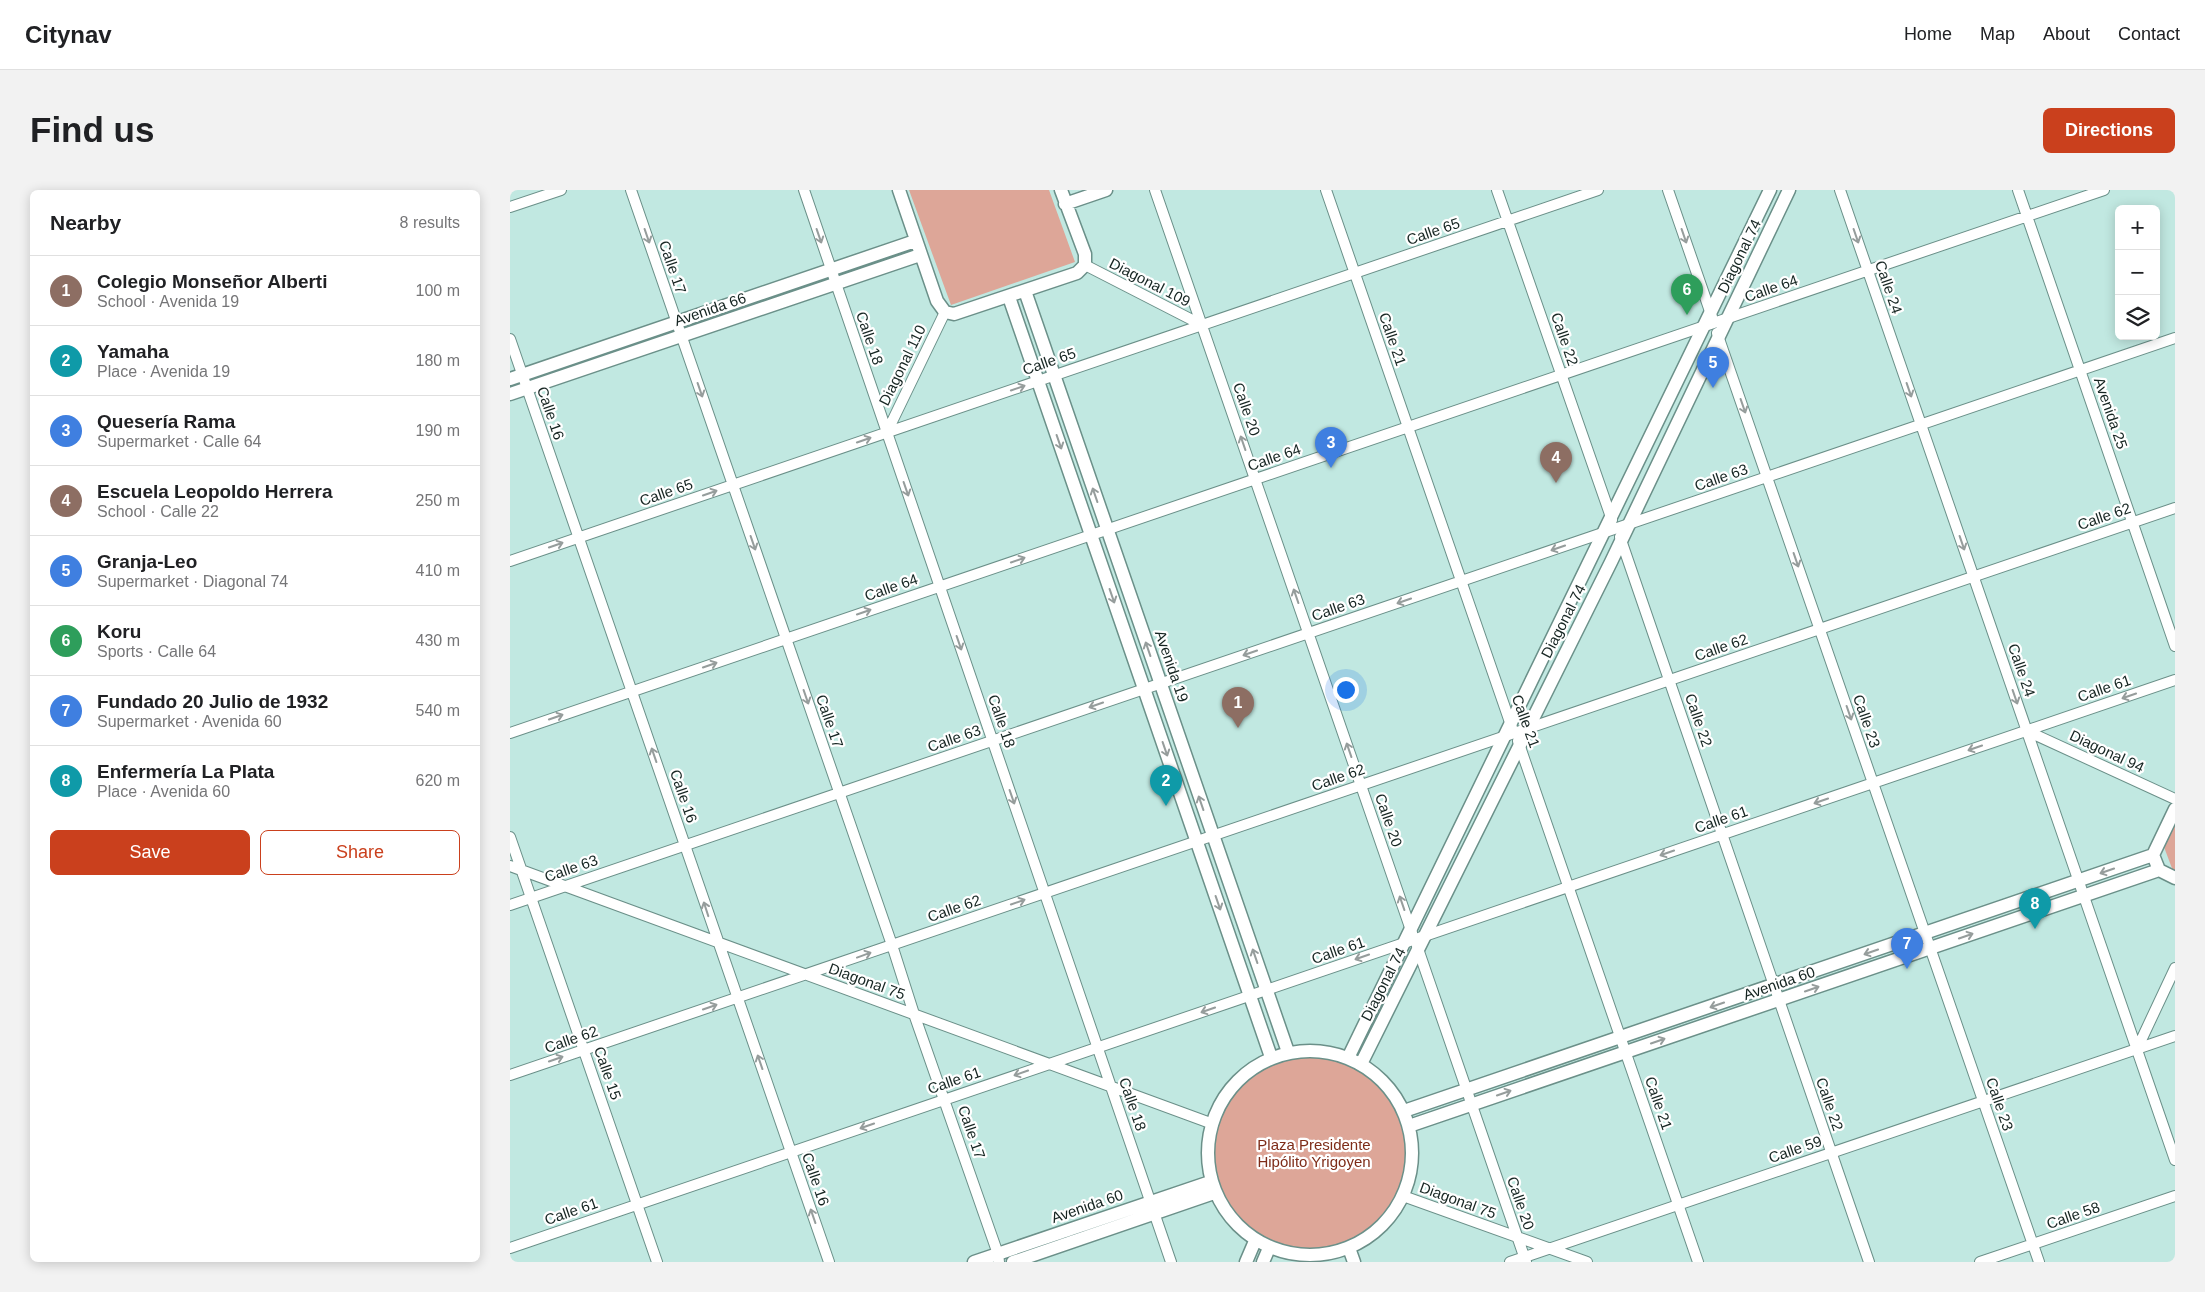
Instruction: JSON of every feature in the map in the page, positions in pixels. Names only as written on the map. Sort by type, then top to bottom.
[{"type":"main road","points":[[899,190],[915,242],[937,301],[945,312],[954,314],[1077,273],[1085,265],[1084,254],[1061,190]]},
{"type":"main road","points":[[1066,204],[1106,190]]},
{"type":"main road","name":"Diagonal 74","points":[[1515,734],[1604,532],[1619,527],[1709,321],[1770,190]]},
{"type":"main road","name":"Diagonal 74","points":[[1348,1058],[1414,939],[1619,527],[1718,336],[1789,190]]},
{"type":"main road","name":"Avenida 66","points":[[516,377],[915,242]]},
{"type":"main road","name":"Avenida 66","points":[[510,394],[920,255]]},
{"type":"main road","name":"Avenida 19","points":[[1025,291],[1288,1052]]},
{"type":"main road","points":[[1008,297],[1271,1057]]},
{"type":"main road","points":[[2175,809],[2153,855],[2159,870],[2175,878]]},
{"type":"main road","name":"Avenida 60","points":[[1404,1111],[2153,855]]},
{"type":"main road","name":"Avenida 60","points":[[1408,1126],[2159,870]]},
{"type":"main road","name":"Diagonal 74","points":[[1361,1064],[1414,939]]},
{"type":"main road","points":[[1312,1050],[1348,1058],[1361,1064],[1386,1085],[1404,1111],[1408,1126],[1412,1162],[1403,1196],[1380,1224],[1336,1258],[1269,1248],[1256,1241],[1234,1220],[1212,1188],[1206,1164],[1213,1124],[1225,1099],[1244,1077],[1271,1057],[1288,1052],[1312,1050]]},
{"type":"main road","name":"Avenida 60","points":[[974,1262],[999,1258],[1212,1188]]},
{"type":"main road","name":"Avenida 60","points":[[1013,1262],[1153,1208]]},
{"type":"main road","points":[[1246,1262],[1256,1241]]},
{"type":"main road","points":[[1263,1262],[1269,1248]]},
{"type":"main road","points":[[1349,1248],[1354,1262]]},
{"type":"street","points":[[510,207],[561,190]]},
{"type":"street","name":"Calle 17","points":[[631,190],[999,1258]]},
{"type":"street","name":"Calle 18","points":[[804,190],[1171,1262]]},
{"type":"street","name":"Calle 20","points":[[1155,190],[1525,1260]]},
{"type":"street","name":"Calle 21","points":[[1326,190],[1698,1262]]},
{"type":"street","name":"Calle 22","points":[[1498,190],[1561,375],[1619,527],[1869,1262]]},
{"type":"street","name":"Calle 65","points":[[510,561],[1598,190]]},
{"type":"street","name":"Calle 23","points":[[1668,190],[1709,321],[1718,336],[2038,1262]]},
{"type":"street","name":"Calle 24","points":[[1840,190],[2175,1160]]},
{"type":"street","name":"Avenida 25","points":[[2018,190],[2175,646]]},
{"type":"street","name":"Calle 64","points":[[510,733],[1561,375],[1709,321],[1727,318],[2104,190]]},
{"type":"street","name":"Diagonal 109","points":[[1085,265],[1202,325]]},
{"type":"street","name":"Diagonal 110","points":[[887,432],[945,312]]},
{"type":"street","name":"Calle 63","points":[[1619,527],[2175,338]]},
{"type":"street","name":"Calle 16","points":[[510,340],[516,377],[527,389],[829,1262]]},
{"type":"street","name":"Calle 62","points":[[510,1075],[2175,508]]},
{"type":"street","name":"Calle 63","points":[[510,905],[1604,532]]},
{"type":"street","name":"Calle 61","points":[[510,1248],[945,1100],[1047,1063],[1250,996],[2175,680]]},
{"type":"street","name":"Diagonal 94","points":[[2027,731],[2175,799]]},
{"type":"street","name":"Calle 15","points":[[510,837],[657,1262]]},
{"type":"street","name":"Diagonal 75","points":[[510,866],[1213,1124]]},
{"type":"street","points":[[2137,1049],[2175,968]]},
{"type":"street","name":"Calle 59","points":[[1510,1262],[1525,1260],[1549,1248],[2175,1036]]},
{"type":"street","name":"Diagonal 75","points":[[1403,1196],[1587,1262]]},
{"type":"street","name":"Calle 58","points":[[1980,1262],[2175,1196]]},
{"type":"green space","points":[[909,190],[1049,190],[1075,262],[951,305]]},
{"type":"green space","points":[[904,248],[909,250],[906,256],[510,390],[510,383]]},
{"type":"green space","points":[[2175,822],[2175,872],[2164,847]]},
{"type":"green space","name":"Plaza Presidente Hipólito Yrigoyen","points":[[1311,1057],[1330,1059],[1348,1064],[1365,1073],[1380,1085],[1392,1100],[1401,1117],[1406,1135],[1408,1154],[1406,1173],[1401,1191],[1392,1208],[1380,1223],[1365,1235],[1348,1244],[1330,1249],[1311,1251],[1292,1249],[1274,1244],[1257,1235],[1242,1223],[1230,1208],[1221,1191],[1216,1173],[1214,1154],[1216,1135],[1221,1117],[1230,1100],[1242,1085],[1257,1073],[1274,1064],[1292,1059]]},
{"type":"place","name":"Koru","points":[[1687,315]]},
{"type":"place","name":"Granja-Leo","points":[[1713,388]]},
{"type":"place","name":"Quesería Rama","points":[[1331,468]]},
{"type":"place","name":"Escuela Leopoldo Herrera","points":[[1556,483]]},
{"type":"place","name":"Colegio Monseñor Alberti","points":[[1238,728]]},
{"type":"place","name":"Yamaha","points":[[1166,806]]},
{"type":"place","name":"Enfermería La Plata","points":[[2035,929]]},
{"type":"place","name":"Fundado 20 Julio de 1932","points":[[1907,969]]}]
